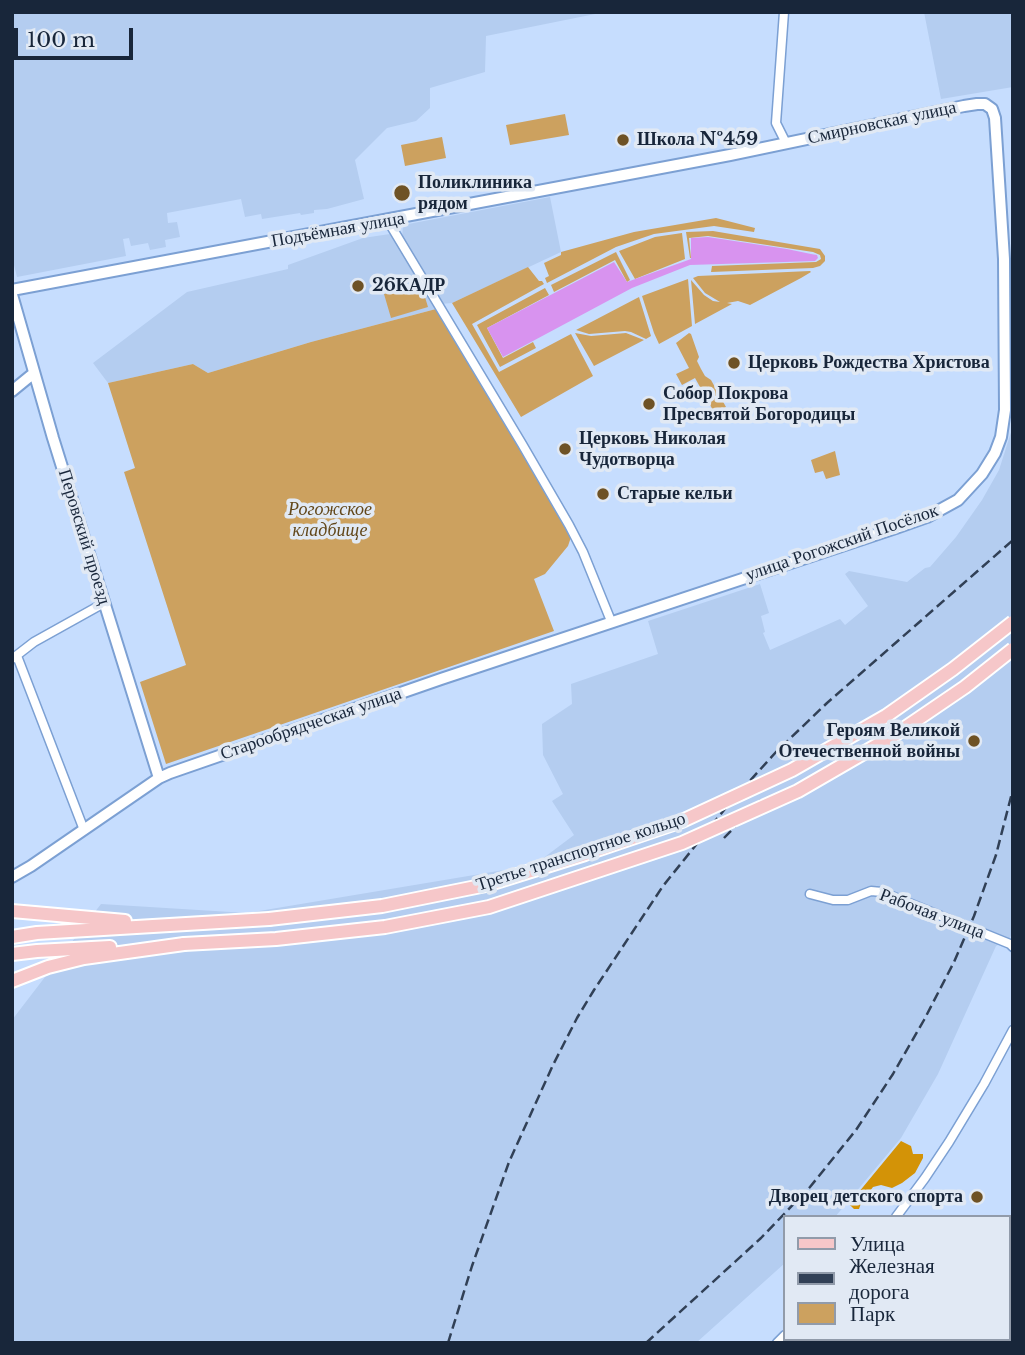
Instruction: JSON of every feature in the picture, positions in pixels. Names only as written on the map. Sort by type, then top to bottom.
[{"type":"main road","name":"Третье транспортное кольцо","points":[[12,937],[37,933],[269,919],[382,906],[486,885],[585,854],[682,821],[792,770],[886,716],[954,669],[1011,623]]},
{"type":"main road","name":"Третье транспортное кольцо","points":[[12,954],[276,939],[385,927],[489,907],[682,843],[798,791],[893,736],[965,687],[1013,649]]},
{"type":"main road","points":[[12,911],[88,919],[184,924]]},
{"type":"main road","points":[[12,981],[48,967],[84,958],[184,944]]},
{"type":"street","name":"Смирновская улица","points":[[784,12],[776,123],[786,143],[985,104]]},
{"type":"street","name":"улица Рогожский Посёлок","points":[[611,621],[927,517],[958,500],[982,474],[1001,437],[1005,410],[1004,260],[995,118],[992,109],[985,104]]},
{"type":"street","name":"Подъёмная улица","points":[[12,292],[124,268],[388,221],[786,143]]},
{"type":"street","points":[[388,221],[558,505],[583,552],[611,621]]},
{"type":"street","points":[[1004,260],[1013,279]]},
{"type":"street","name":"Перовский проезд","points":[[12,292],[53,438],[159,778]]},
{"type":"street","points":[[1005,320],[1008,309],[1013,305]]},
{"type":"street","points":[[12,391],[34,373]]},
{"type":"street","points":[[84,830],[15,658],[34,642],[104,603]]},
{"type":"street","name":"Старообрядческая улица","points":[[12,877],[170,773],[611,621]]},
{"type":"street","name":"Старообрядческая улица","points":[[12,887],[31,866]]},
{"type":"street","name":"Рабочая улица","points":[[810,894],[833,900],[848,900],[870,891],[882,892],[1013,947]]},
{"type":"street","points":[[897,1215],[950,1142],[1012,1031]]},
{"type":"shaded area","points":[[12,12],[605,12],[486,36],[485,72],[430,88],[430,108],[416,121],[387,128],[355,160],[364,199],[314,210],[314,213],[262,219],[261,214],[245,217],[241,199],[167,213],[168,223],[177,222],[180,237],[165,240],[166,247],[150,250],[148,243],[131,246],[129,238],[123,239],[126,256],[17,277],[12,257]]},
{"type":"shaded area","points":[[924,12],[1013,12],[1013,87],[941,99]]},
{"type":"shaded area","points":[[550,197],[561,252],[452,303],[441,304],[402,239],[403,225]]},
{"type":"shaded area","points":[[390,234],[436,309],[208,373],[193,364],[108,383],[93,363],[187,292],[288,269],[288,265],[363,238]]},
{"type":"shaded area","points":[[708,237],[787,249],[817,255],[818,258],[815,261],[690,265],[632,288],[503,357],[487,328],[614,262],[627,282],[691,259],[691,238]]},
{"type":"shaded area","points":[[1013,426],[1013,930],[1010,938],[996,946],[938,1074],[901,1138],[837,1215],[783,1215],[783,1265],[696,1343],[12,1343],[12,1020],[101,904],[247,913],[534,865],[574,835],[552,801],[563,794],[543,755],[542,724],[572,704],[571,684],[658,654],[648,621],[760,584],[769,613],[761,616],[765,632],[763,633],[770,650],[840,619],[845,625],[868,606],[845,574],[849,571],[907,582],[930,567],[956,537],[999,470]]},
{"type":"shaded area","points":[[901,1141],[911,1146],[913,1154],[923,1154],[915,1173],[892,1188],[881,1185],[873,1187],[859,1209],[854,1209],[849,1204]]},
{"type":"green space","points":[[565,114],[569,135],[510,145],[506,125]]},
{"type":"green space","points":[[442,137],[446,158],[405,166],[401,145]]},
{"type":"green space","points":[[716,218],[755,228],[754,232],[714,226],[654,234],[616,247],[547,283],[545,278],[549,276],[544,263],[561,255],[561,252],[634,232]]},
{"type":"green space","points":[[713,231],[820,249],[825,261],[813,268],[711,272],[712,266],[816,262],[821,259],[820,255],[813,252],[708,236],[689,238],[690,258],[686,232]]},
{"type":"green space","points":[[682,233],[685,259],[635,279],[619,251],[655,237]]},
{"type":"green space","points":[[616,252],[630,280],[627,282],[615,260],[554,292],[551,285]]},
{"type":"green space","points":[[528,267],[544,284],[472,324],[499,372],[571,334],[593,376],[521,417],[452,303]]},
{"type":"green space","points":[[810,271],[750,305],[738,301],[727,303],[732,304],[695,324],[691,280],[704,295],[720,302],[705,293],[693,278]]},
{"type":"green space","points":[[688,279],[692,326],[659,344],[642,296]]},
{"type":"green space","points":[[421,284],[428,307],[391,318],[384,294]]},
{"type":"green space","points":[[545,288],[549,295],[487,328],[503,358],[533,342],[536,348],[500,367],[477,325]]},
{"type":"green space","points":[[639,297],[651,336],[646,339],[625,331],[589,334],[576,330]]},
{"type":"green space","name":"Рогожское кладбище","points":[[436,309],[571,537],[568,546],[545,574],[534,579],[554,631],[166,764],[140,682],[186,665],[124,472],[135,468],[108,383],[193,364],[208,373]]},
{"type":"green space","points":[[575,333],[591,336],[626,333],[644,340],[594,366]]},
{"type":"green space","points":[[689,333],[701,369],[711,380],[726,407],[714,412],[695,378],[682,385],[676,374],[689,368],[676,343]]},
{"type":"green space","points":[[835,451],[840,475],[826,479],[823,471],[815,473],[811,460]]},
{"type":"railway","points":[[448,1343],[509,1162],[553,1065],[594,990],[663,886],[728,805],[776,752],[827,703],[1013,540]]},
{"type":"railway","points":[[783,1215],[810,1187],[856,1130],[924,1020],[974,916],[996,855],[1013,789]]},
{"type":"railway","points":[[724,838],[761,800]]},
{"type":"railway","points":[[646,1343],[783,1215]]},
{"type":"place","name":"Школа №459","points":[[623,140]]},
{"type":"place","name":"Поликлиника рядом","points":[[402,193]]},
{"type":"place","name":"26КАДР","points":[[358,286]]},
{"type":"place","name":"Церковь Рождества Христова","points":[[734,363]]},
{"type":"place","name":"Собор Покрова Пресвятой Богородицы","points":[[649,404]]},
{"type":"place","name":"Церковь Николая Чудотворца","points":[[565,449]]},
{"type":"place","name":"Старые кельи","points":[[603,494]]},
{"type":"place","name":"Героям Великой Отечественной войны","points":[[974,741]]},
{"type":"place","name":"Дворец детского спорта","points":[[977,1197]]}]
